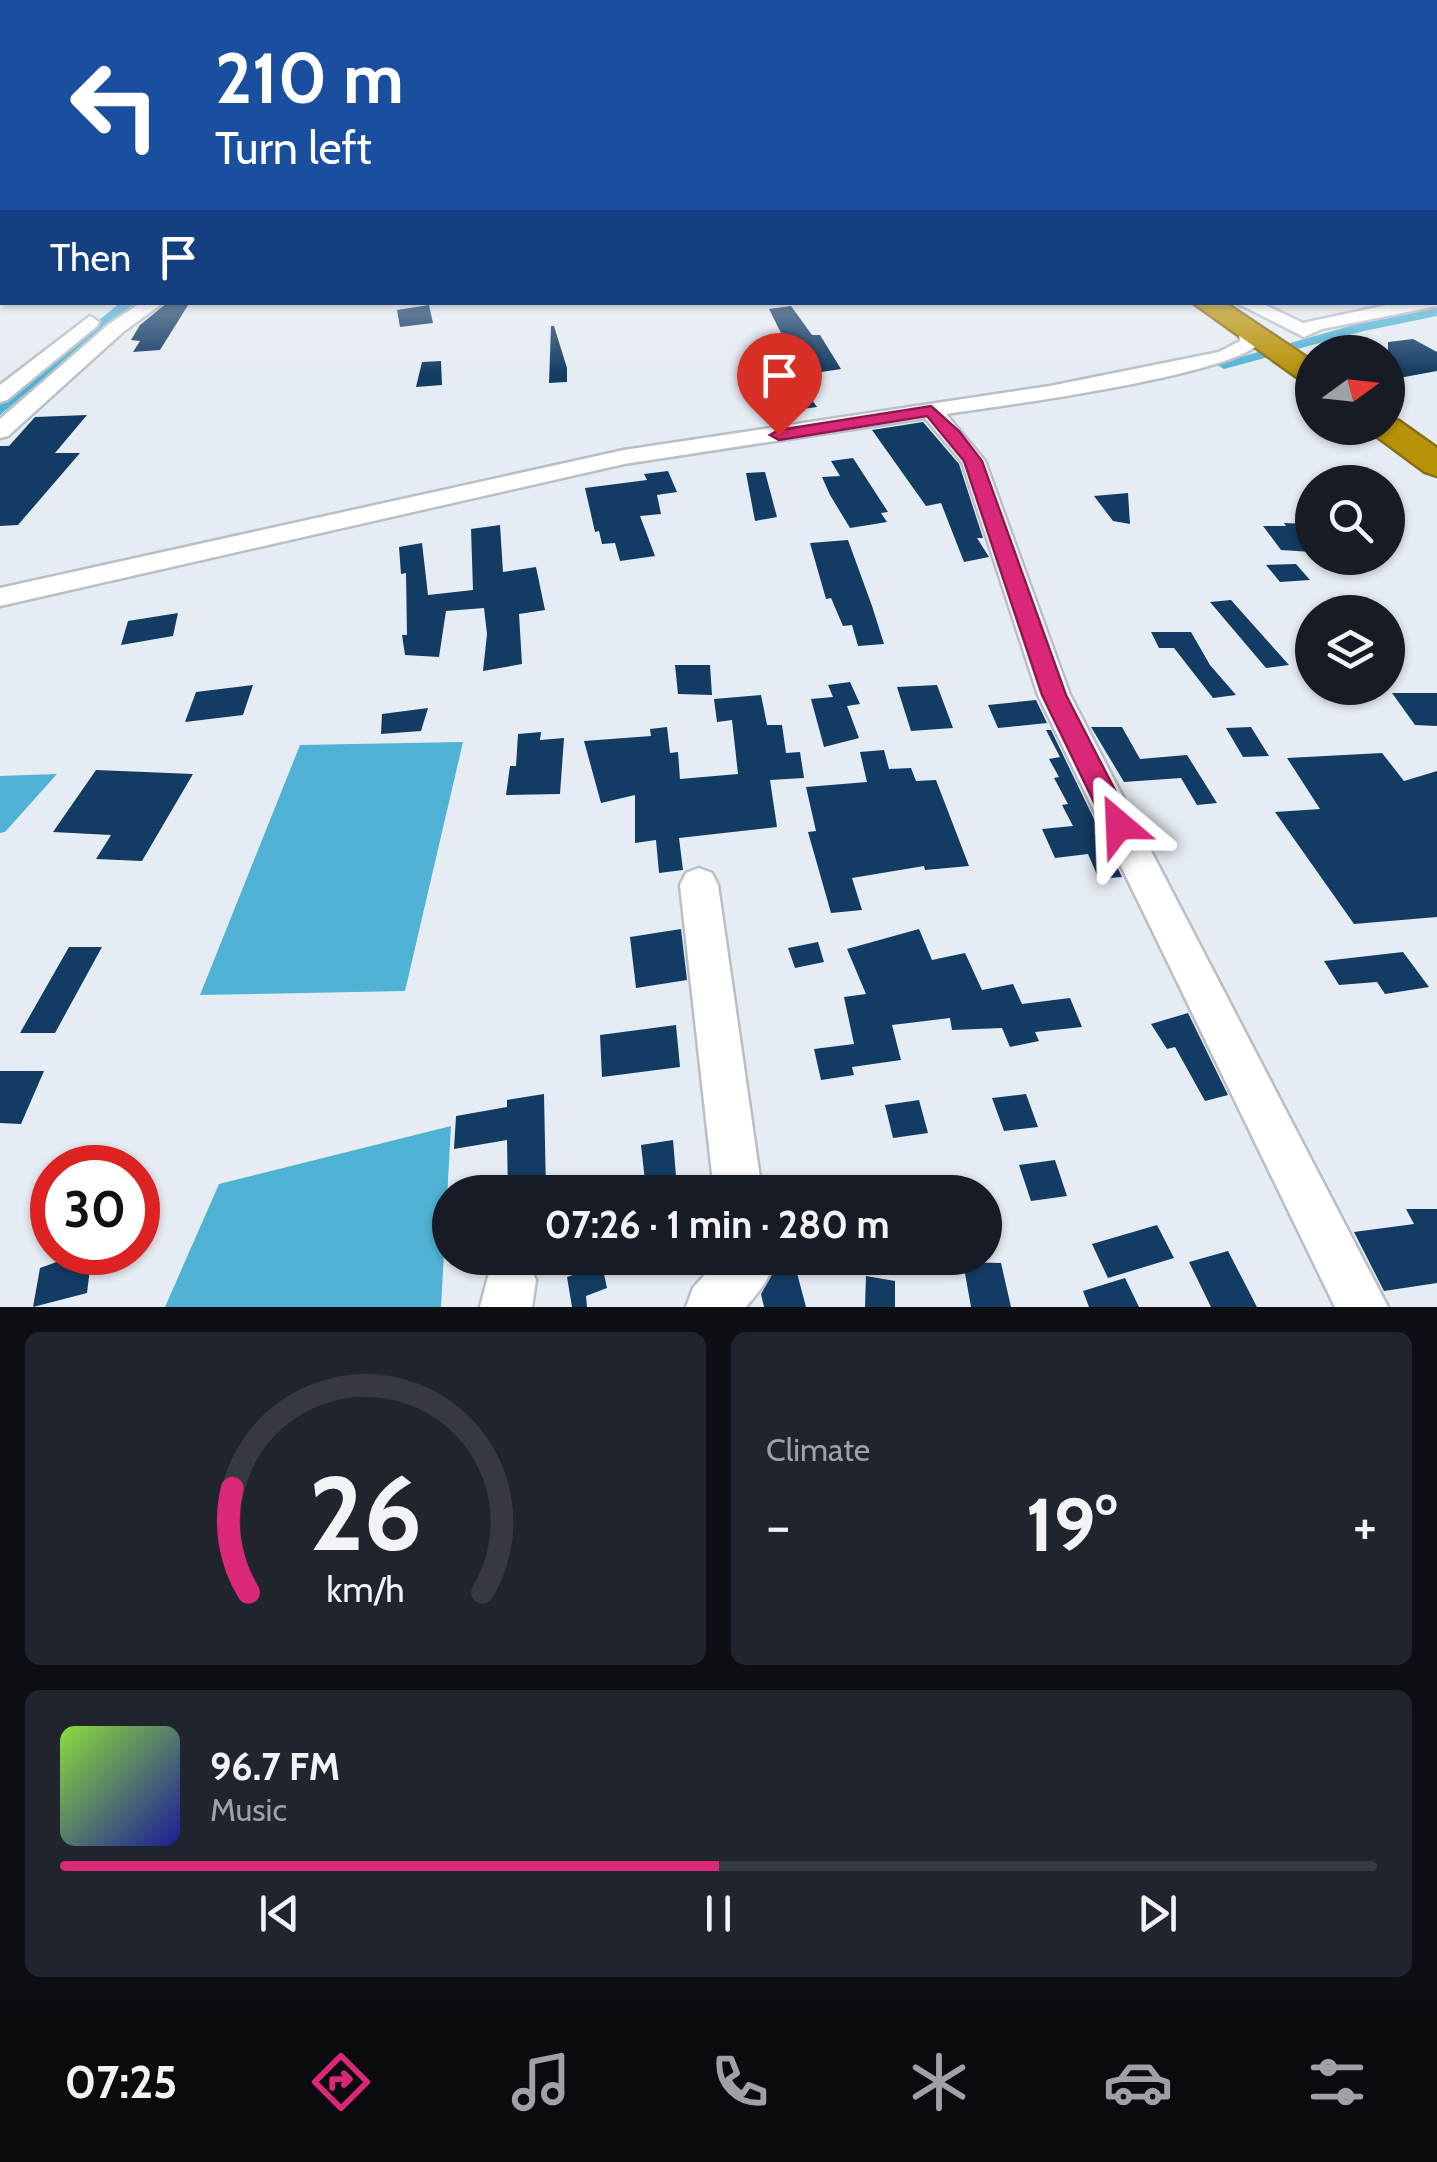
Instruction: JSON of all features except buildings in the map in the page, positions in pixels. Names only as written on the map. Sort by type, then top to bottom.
[{"type":"highway","points":[[1212,305],[1256,325]]},
{"type":"highway","points":[[1232,305],[1295,355]]},
{"type":"highway","points":[[1405,421],[1437,445]]},
{"type":"highway","points":[[1405,442],[1437,466]]},
{"type":"street","points":[[0,431],[116,328],[150,305]]},
{"type":"street","points":[[0,597],[624,458],[1050,392],[1225,357],[1250,343],[1256,325],[1304,331],[1316,324],[1419,305]]},
{"type":"street","points":[[0,396],[90,322]]},
{"type":"street","points":[[931,410],[973,461],[1054,695],[1362,1307]]},
{"type":"street","points":[[699,885],[736,1175]]},
{"type":"street","points":[[712,1307],[739,1275]]},
{"type":"water","points":[[463,742],[405,991],[200,995],[300,745]]},
{"type":"water","points":[[57,774],[5,832],[0,833],[0,776]]},
{"type":"water","points":[[451,1126],[448,1175],[432,1175],[432,1275],[443,1275],[441,1307],[165,1307],[219,1184]]},
{"type":"waterway","points":[[0,410],[126,305]]},
{"type":"waterway","points":[[1224,364],[1362,327],[1437,312]]},
{"type":"route","points":[[779,435],[931,410],[953,434],[973,461],[1054,695],[1119,825]]}]
